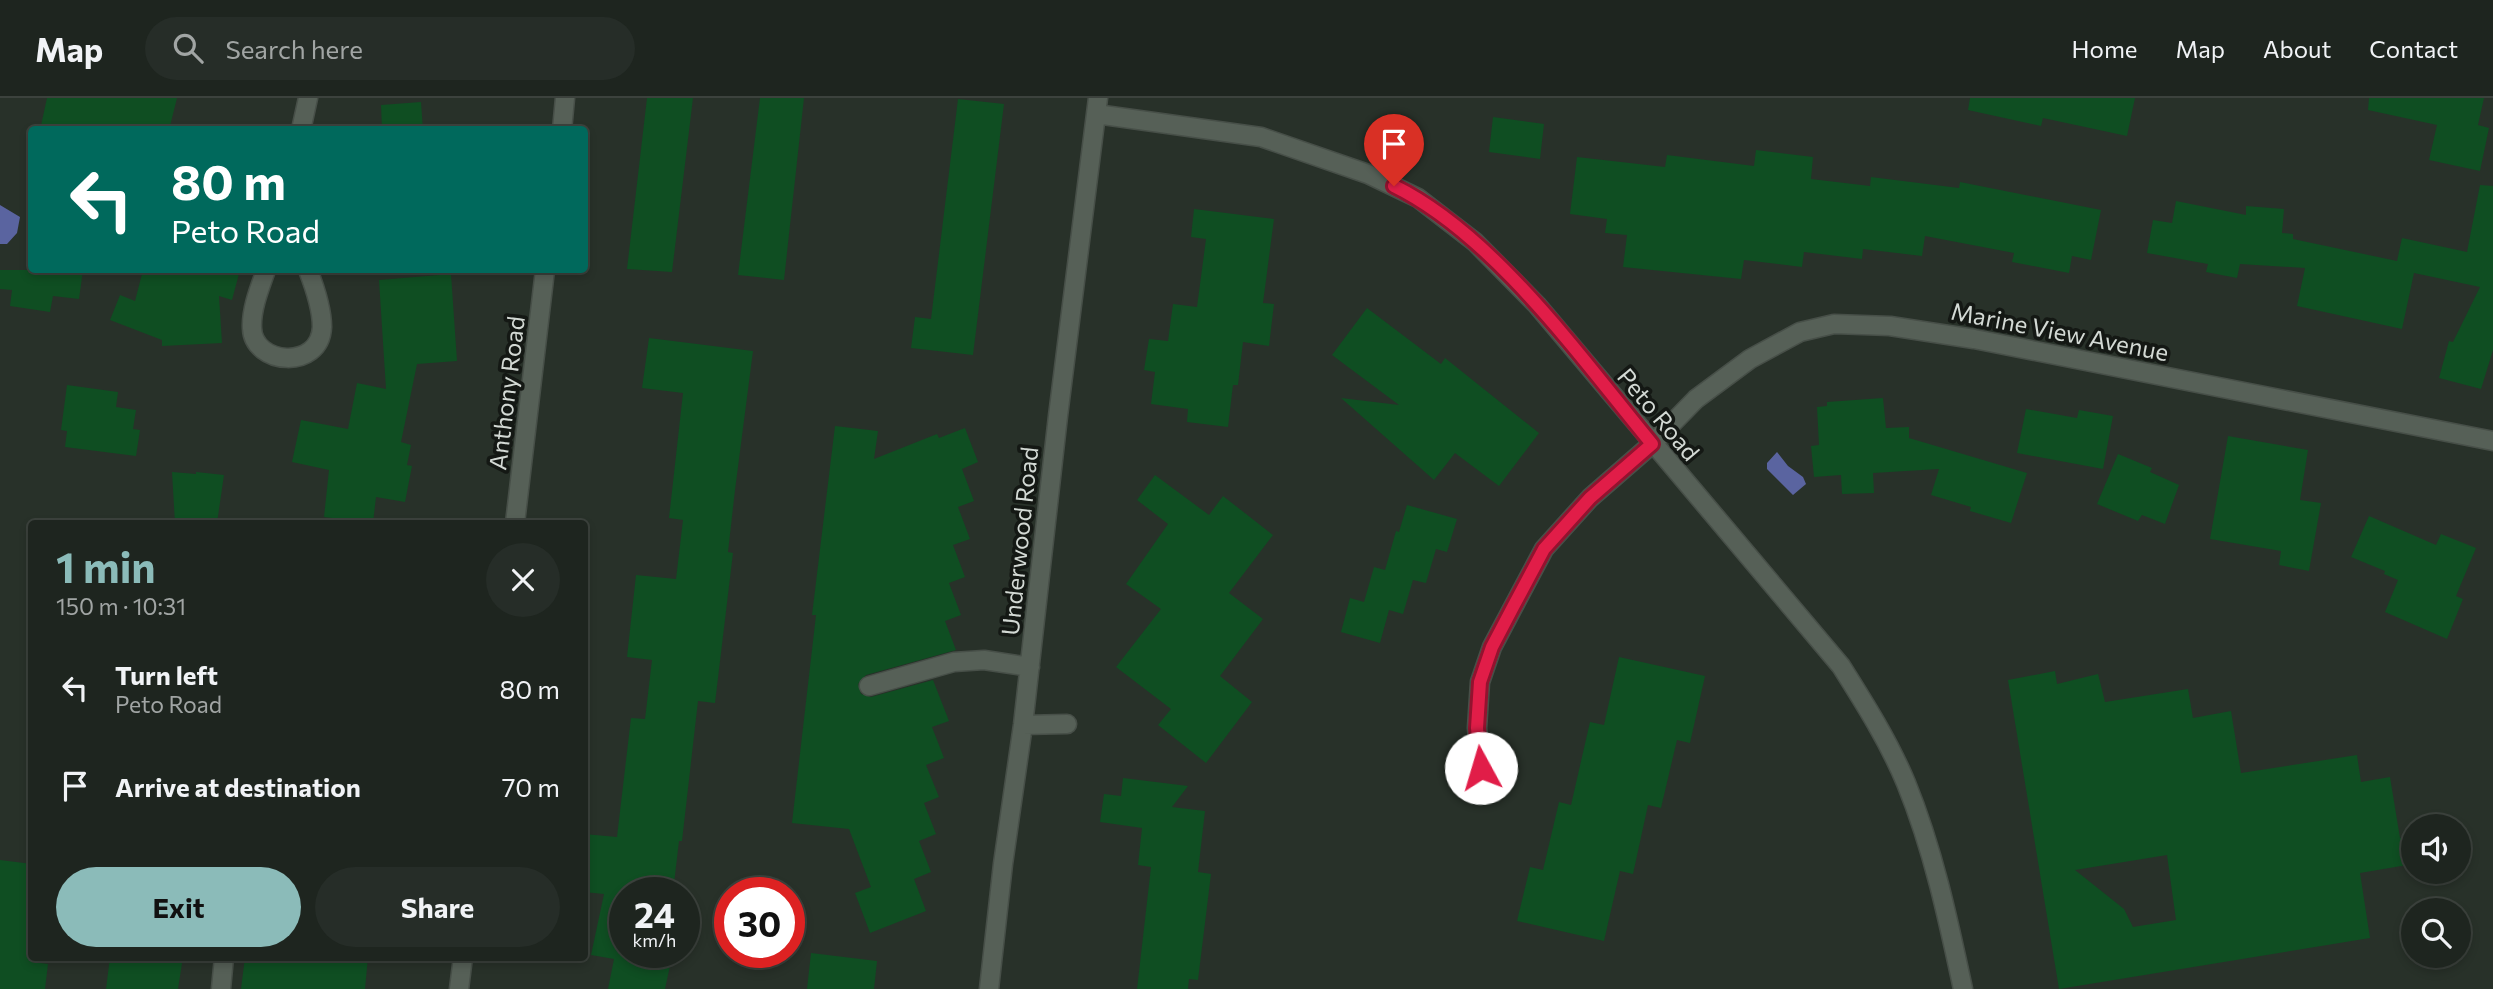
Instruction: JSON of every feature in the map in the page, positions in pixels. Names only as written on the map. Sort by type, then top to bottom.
[{"type":"street","points":[[302,126],[308,98]]},
{"type":"street","points":[[562,126],[565,98]]},
{"type":"street","name":"Peto Road","points":[[1097,106],[1261,137],[1368,174],[1419,198],[1475,242],[1537,305],[1841,666],[1879,726],[1906,783],[1943,896],[1963,989]]},
{"type":"street","name":"Underwood Road","points":[[989,989],[1097,106]]},
{"type":"street","points":[[265,273],[251,327],[253,335],[262,349],[290,359],[302,357],[313,349],[322,329],[320,305],[309,273]]},
{"type":"street","name":"Anthony Road","points":[[515,520],[545,273]]},
{"type":"street","name":"Marine View Avenue","points":[[1481,768],[1477,728],[1480,682],[1492,647],[1544,549],[1590,498],[1652,444],[1696,399],[1750,359],[1800,332],[1834,324],[1890,326],[1974,339],[2493,441]]},
{"type":"street","points":[[869,686],[954,662],[984,660],[1030,667]]},
{"type":"street","points":[[1023,725],[1067,724]]},
{"type":"street","points":[[221,989],[224,961]]},
{"type":"street","points":[[459,989],[462,961]]},
{"type":"water","points":[[0,205],[20,217],[17,233],[7,244],[0,244]]},
{"type":"water","points":[[1777,452],[1788,466],[1803,477],[1806,484],[1793,495],[1767,469],[1767,463]]},
{"type":"building","points":[[47,98],[177,98],[170,126],[41,126]]},
{"type":"building","points":[[647,98],[693,98],[672,272],[627,269]]},
{"type":"building","points":[[760,98],[804,98],[784,280],[738,275]]},
{"type":"building","points":[[1970,98],[2135,98],[2127,136],[2043,118],[2041,126],[1968,110]]},
{"type":"building","points":[[2369,98],[2484,98],[2478,125],[2489,128],[2480,171],[2429,160],[2437,125],[2368,110]]},
{"type":"building","points":[[958,99],[1004,104],[973,355],[911,348],[915,317],[931,319]]},
{"type":"building","points":[[421,102],[423,126],[382,126],[381,105]]},
{"type":"building","points":[[1493,117],[1544,124],[1540,159],[1489,152]]},
{"type":"building","points":[[1756,150],[1813,157],[1811,179],[1870,186],[1871,177],[1959,188],[1960,182],[2101,210],[2091,260],[2072,256],[2069,273],[2012,262],[2014,253],[1925,236],[1922,256],[1863,249],[1862,259],[1804,252],[1802,267],[1744,260],[1741,279],[1623,267],[1627,235],[1605,233],[1607,219],[1570,214],[1577,157],[1665,167],[1667,155],[1754,166]]},
{"type":"building","points":[[2480,185],[2493,186],[2493,350],[2481,389],[2439,378],[2449,341],[2453,342],[2480,287],[2414,273],[2402,329],[2297,306],[2305,268],[2240,264],[2237,278],[2206,272],[2208,264],[2147,253],[2153,220],[2172,223],[2176,201],[2246,215],[2246,206],[2284,209],[2282,233],[2293,234],[2293,239],[2397,261],[2402,238],[2467,252]]},
{"type":"building","points":[[1194,209],[1274,219],[1263,303],[1274,304],[1269,346],[1243,342],[1238,385],[1233,385],[1228,427],[1187,422],[1188,409],[1151,404],[1155,372],[1144,370],[1149,339],[1168,341],[1173,304],[1197,307],[1206,239],[1191,237]]},
{"type":"building","points":[[0,270],[83,273],[79,299],[53,296],[50,312],[10,306],[12,290],[0,289]]},
{"type":"building","points":[[142,273],[239,273],[232,300],[219,296],[222,343],[162,346],[162,340],[110,320],[120,295],[135,301]]},
{"type":"building","points":[[451,274],[457,361],[417,364],[401,442],[411,445],[407,465],[412,466],[405,502],[376,497],[373,520],[324,517],[329,470],[292,462],[301,420],[348,429],[357,383],[386,389],[379,280]]},
{"type":"building","points":[[1367,308],[1441,364],[1445,358],[1539,433],[1499,486],[1455,453],[1434,480],[1341,398],[1399,405],[1332,355]]},
{"type":"building","points":[[649,338],[753,351],[728,552],[733,553],[715,703],[698,701],[682,841],[679,841],[675,877],[609,877],[609,958],[591,955],[604,894],[588,892],[588,834],[617,837],[631,718],[645,719],[652,660],[627,657],[636,575],[676,579],[683,520],[669,518],[683,393],[642,388]]},
{"type":"building","points":[[67,385],[118,392],[116,407],[136,410],[133,429],[140,430],[136,456],[65,447],[67,431],[61,430]]},
{"type":"building","points":[[1883,398],[1886,428],[1909,427],[1909,438],[2027,473],[2011,523],[1970,511],[1971,507],[1931,495],[1939,469],[1873,473],[1874,493],[1842,494],[1841,475],[1814,477],[1811,446],[1819,445],[1817,407],[1827,406],[1827,402]]},
{"type":"building","points":[[2026,409],[2077,418],[2079,410],[2113,416],[2103,469],[2017,453]]},
{"type":"building","points":[[835,426],[878,431],[874,459],[937,434],[939,438],[965,428],[978,462],[962,469],[974,501],[958,507],[970,539],[953,545],[965,577],[949,583],[961,615],[945,621],[956,650],[866,675],[858,684],[861,694],[871,697],[933,680],[949,721],[932,727],[944,758],[926,765],[939,797],[924,803],[936,834],[919,841],[931,872],[914,879],[926,911],[870,933],[855,893],[871,887],[849,829],[792,823],[816,615],[812,615]]},
{"type":"building","points":[[2228,436],[2308,450],[2300,500],[2321,503],[2309,571],[2279,565],[2281,551],[2210,539]]},
{"type":"building","points":[[2118,454],[2152,468],[2150,472],[2179,485],[2165,524],[2142,515],[2138,521],[2097,504]]},
{"type":"building","points":[[172,472],[224,475],[217,520],[175,520]]},
{"type":"building","points":[[1155,475],[1209,515],[1223,496],[1273,535],[1229,593],[1263,619],[1220,676],[1252,702],[1206,763],[1158,725],[1171,709],[1116,667],[1161,609],[1126,584],[1168,524],[1137,500]]},
{"type":"building","points":[[1407,505],[1457,519],[1447,552],[1436,549],[1426,583],[1413,580],[1403,614],[1389,610],[1380,643],[1341,632],[1350,598],[1364,602],[1374,567],[1385,570]]},
{"type":"building","points":[[2369,516],[2436,545],[2441,534],[2476,548],[2456,596],[2463,599],[2447,639],[2385,612],[2398,580],[2384,574],[2385,571],[2351,557]]},
{"type":"building","points":[[1619,657],[1705,676],[1690,743],[1677,740],[1661,808],[1648,805],[1633,874],[1620,871],[1604,941],[1517,921],[1530,867],[1543,870],[1559,802],[1571,805],[1590,722],[1604,725]]},
{"type":"building","points":[[2055,671],[2057,684],[2098,674],[2105,702],[2188,689],[2193,718],[2231,711],[2241,773],[2357,755],[2361,782],[2390,777],[2401,838],[2401,866],[2360,873],[2370,938],[2059,989],[2008,680]],"holes":[[[2167,855],[2176,920],[2133,927],[2124,909],[2075,870]]]},
{"type":"building","points":[[1123,778],[1188,786],[1172,807],[1205,811],[1198,872],[1211,874],[1198,980],[1189,979],[1188,989],[1137,989],[1151,867],[1138,865],[1142,828],[1100,822],[1104,794],[1121,796]]},
{"type":"building","points":[[0,860],[28,864],[28,961],[48,964],[45,989],[0,989]]},
{"type":"building","points":[[811,953],[877,961],[874,989],[807,989]]},
{"type":"building","points":[[110,961],[182,961],[178,989],[106,989]]},
{"type":"building","points":[[244,961],[368,961],[365,989],[241,989]]},
{"type":"building","points":[[612,968],[670,968],[665,989],[608,989]]},
{"type":"route","points":[[1394,186],[1419,198],[1475,242],[1537,305],[1652,444],[1590,498],[1544,549],[1513,607],[1492,647],[1480,682],[1477,728],[1481,768]]}]
